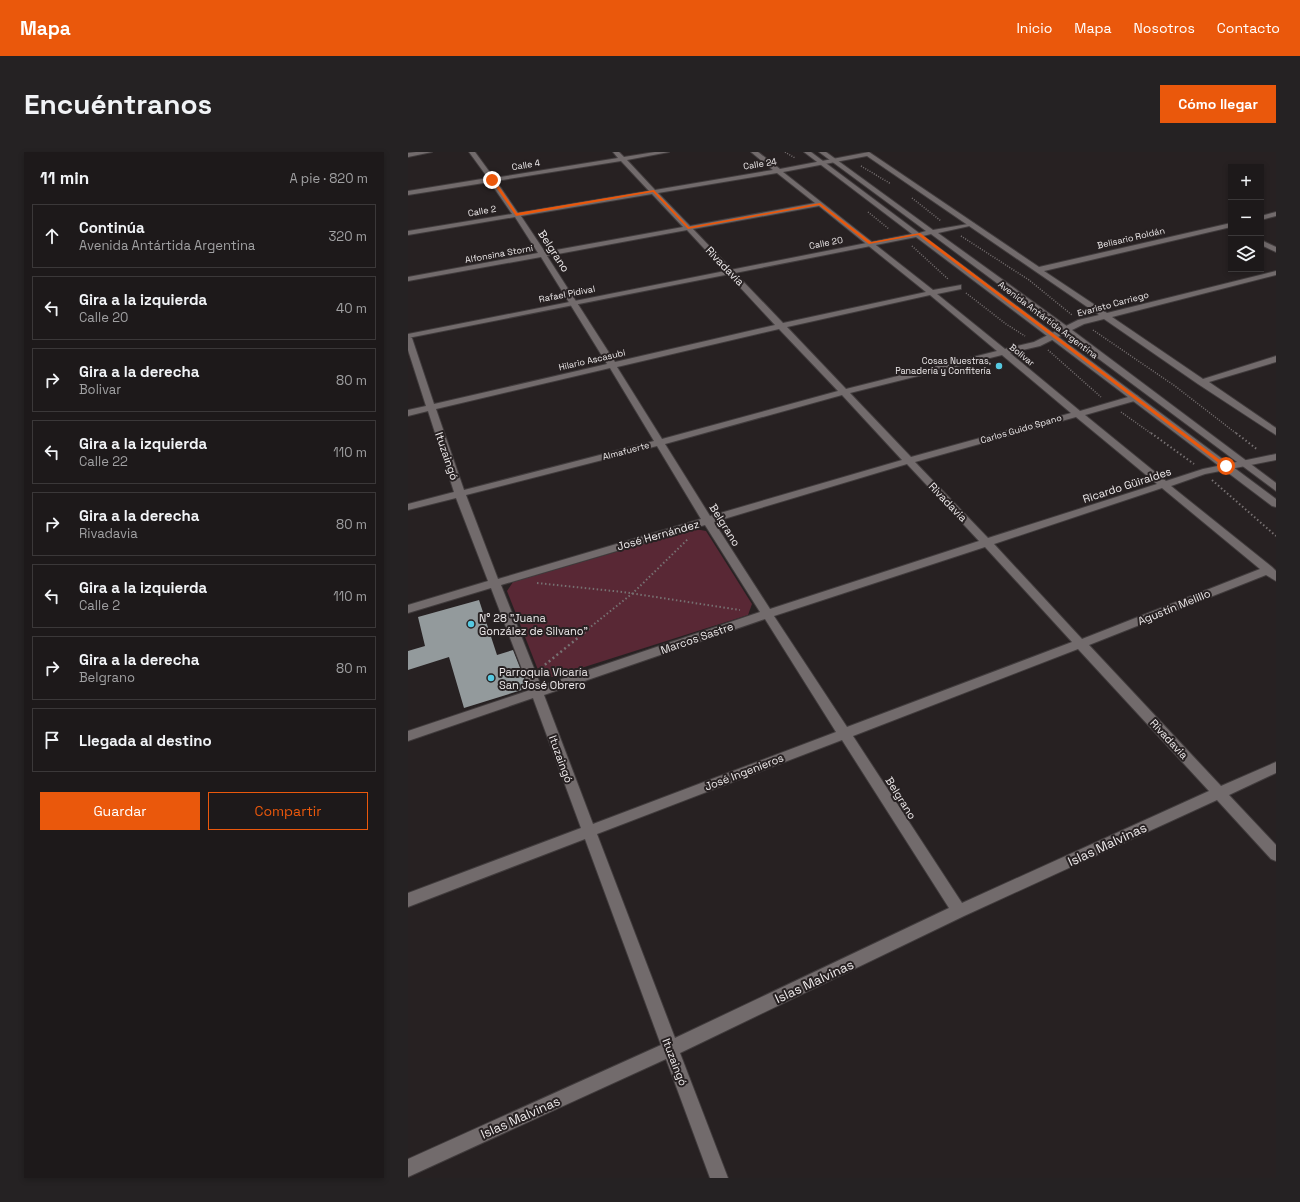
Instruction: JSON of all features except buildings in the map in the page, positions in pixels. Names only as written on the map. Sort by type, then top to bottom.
[{"type":"street","points":[[408,155],[429,152]]},
{"type":"street","name":"Belgrano","points":[[472,152],[516,215],[573,303],[707,520],[959,911]]},
{"type":"street","name":"Rivadavia","points":[[616,152],[987,543],[1276,855]]},
{"type":"street","name":"Calle 4","points":[[408,193],[666,152]]},
{"type":"street","name":"Bolivar","points":[[754,152],[871,243],[1272,573]]},
{"type":"street","name":"Avenida Antártida Argentina","points":[[807,152],[1276,504]]},
{"type":"street","name":"Avenida Antártida Argentina","points":[[822,152],[1065,329],[1276,488]]},
{"type":"street","points":[[867,153],[972,224],[1036,270],[1276,432]]},
{"type":"street","name":"Calle 24","points":[[654,191],[778,171],[867,153]]},
{"type":"street","name":"Calle 2","points":[[408,233],[654,191]]},
{"type":"street","name":"Alfonsina Storni","points":[[408,279],[820,204]]},
{"type":"street","points":[[1264,217],[1276,214]]},
{"type":"street","name":"Calle 20","points":[[730,271],[972,224]]},
{"type":"street","name":"Belisario Roldán","points":[[1036,270],[1228,226]]},
{"type":"street","points":[[1264,244],[1276,250]]},
{"type":"street","name":"Rafael Pidival","points":[[408,337],[730,271]]},
{"type":"street","name":"Evaristo Carriego","points":[[843,392],[1037,344],[1054,337],[1065,329],[1081,322],[1276,273]]},
{"type":"street","points":[[780,326],[958,287]]},
{"type":"street","name":"Hilario Ascasubi","points":[[408,413],[780,326]]},
{"type":"street","name":"Ituzaingó","points":[[408,337],[460,494],[493,583],[537,693],[719,1178]]},
{"type":"street","points":[[1201,382],[1276,359]]},
{"type":"street","name":"Almafuerte","points":[[408,507],[659,443],[843,392]]},
{"type":"street","name":"Carlos Guido Spano","points":[[908,461],[1134,398]]},
{"type":"street","name":"Ricardo Güiraldes","points":[[987,543],[1226,466],[1276,457]]},
{"type":"street","name":"José Hernández","points":[[408,608],[908,461]]},
{"type":"street","name":"Marcos Sastre","points":[[408,736],[767,614],[987,543]]},
{"type":"street","name":"Agustín Melillo","points":[[1080,644],[1272,573]]},
{"type":"street","name":"José Ingenieros","points":[[408,900],[1080,644]]},
{"type":"street","name":"Islas Malvinas","points":[[408,1168],[670,1049],[959,911],[1276,767]]},
{"type":"path","points":[[785,152],[806,166]]},
{"type":"path","points":[[848,157],[893,185]]},
{"type":"path","points":[[910,197],[949,228],[1029,280],[1081,322],[1175,386],[1243,436],[1252,446],[1264,453]]},
{"type":"path","points":[[864,209],[885,226],[904,237],[934,268],[999,319],[1056,356],[1090,389],[1195,465]]},
{"type":"path","points":[[1210,478],[1276,536]]},
{"type":"path","points":[[530,678],[633,594],[707,520]]},
{"type":"path","points":[[533,583],[633,594],[767,614]]},
{"type":"shaded area","points":[[695,529],[706,531],[752,604],[748,615],[553,677],[540,675],[507,591],[513,582]]},
{"type":"place","name":"Cosas Nuestras, Panadería y Confitería","points":[[999,366]]},
{"type":"place","name":"N° 28 \"Juana González de Silvano\"","points":[[471,624]]},
{"type":"place","name":"Parroquia Vicaría San José Obrero","points":[[491,678]]},
{"type":"route","points":[[492,180],[516,215],[654,191],[688,228],[820,204],[871,243],[918,234],[1226,466]]}]
